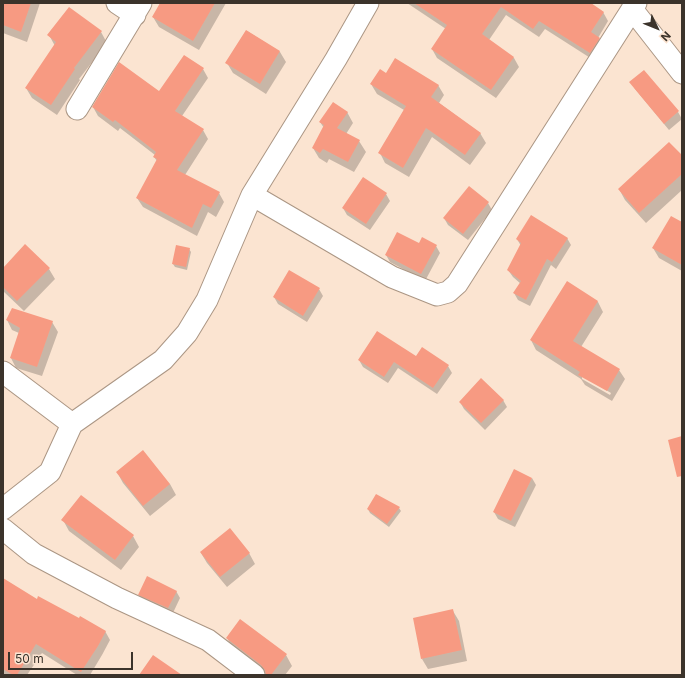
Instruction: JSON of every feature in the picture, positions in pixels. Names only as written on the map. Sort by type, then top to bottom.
[{"type":"street","points":[[77,109],[138,9],[117,3]]},
{"type":"street","points":[[3,510],[50,472],[72,424],[163,360],[187,333],[207,300],[252,195],[336,60],[368,3]]},
{"type":"street","points":[[252,195],[392,277],[437,295],[448,292],[457,284],[634,6],[682,73]]},
{"type":"street","points":[[3,372],[72,424]]},
{"type":"street","points":[[3,529],[34,554],[117,598],[208,640],[254,675]]},
{"type":"building","points":[[3,3],[31,3],[21,32],[3,25]]},
{"type":"building","points":[[160,3],[215,3],[193,41],[152,17]]},
{"type":"building","points":[[414,3],[591,3],[604,12],[591,32],[600,38],[590,53],[539,21],[533,29],[501,7],[482,34],[514,57],[491,90],[431,49],[447,25]]},
{"type":"building","points":[[69,7],[102,31],[74,68],[75,69],[51,105],[25,88],[56,42],[47,35]]},
{"type":"building","points":[[246,30],[280,51],[260,84],[225,63]]},
{"type":"building","points":[[184,55],[204,68],[175,111],[204,129],[177,170],[220,192],[211,208],[203,204],[192,228],[136,198],[157,159],[153,157],[156,152],[115,120],[113,122],[92,107],[119,62],[159,91]]},
{"type":"building","points":[[395,58],[439,85],[431,97],[481,133],[465,155],[426,128],[403,168],[378,153],[406,106],[370,84],[380,69],[386,73]]},
{"type":"building","points":[[644,70],[679,111],[664,124],[629,82]]},
{"type":"building","points":[[333,102],[348,112],[337,128],[360,140],[348,162],[323,149],[320,153],[312,148],[324,125],[319,122]]},
{"type":"building","points":[[669,142],[682,155],[682,174],[639,213],[618,189]]},
{"type":"building","points":[[363,177],[387,193],[366,224],[342,208]]},
{"type":"building","points":[[469,186],[489,202],[463,234],[443,218]]},
{"type":"building","points":[[531,215],[568,238],[552,262],[547,259],[526,300],[513,293],[521,281],[507,270],[521,243],[516,239]]},
{"type":"building","points":[[671,216],[682,222],[682,265],[652,248]]},
{"type":"building","points":[[397,232],[419,243],[422,237],[437,245],[421,274],[385,255]]},
{"type":"building","points":[[25,244],[50,268],[17,301],[3,287],[3,268]]},
{"type":"building","points":[[176,245],[190,248],[186,267],[172,264]]},
{"type":"building","points":[[289,270],[320,288],[303,316],[273,297]]},
{"type":"building","points":[[567,281],[598,301],[573,341],[620,369],[607,391],[578,375],[580,372],[530,340]]},
{"type":"building","points":[[12,308],[53,321],[37,367],[10,358],[20,328],[6,320]]},
{"type":"building","points":[[377,331],[416,356],[422,347],[449,365],[433,388],[394,362],[384,377],[358,360]]},
{"type":"building","points":[[481,378],[504,400],[481,423],[459,402]]},
{"type":"building","points":[[682,436],[682,476],[677,477],[668,440]]},
{"type":"building","points":[[143,450],[170,484],[143,506],[116,472]]},
{"type":"building","points":[[514,469],[532,478],[511,521],[493,512]]},
{"type":"building","points":[[376,494],[400,507],[387,524],[367,509]]},
{"type":"building","points":[[81,495],[134,535],[115,560],[61,520]]},
{"type":"building","points":[[230,528],[250,553],[220,577],[200,552]]},
{"type":"building","points":[[147,576],[177,591],[168,608],[138,595]]},
{"type":"building","points":[[3,578],[37,599],[38,596],[79,618],[80,616],[106,631],[81,672],[36,644],[17,675],[13,675],[3,669]]},
{"type":"building","points":[[453,609],[462,650],[421,659],[413,618]]},
{"type":"building","points":[[240,619],[287,654],[271,675],[266,675],[265,670],[261,665],[226,638]]},
{"type":"building","points":[[153,655],[182,675],[139,675]]}]
